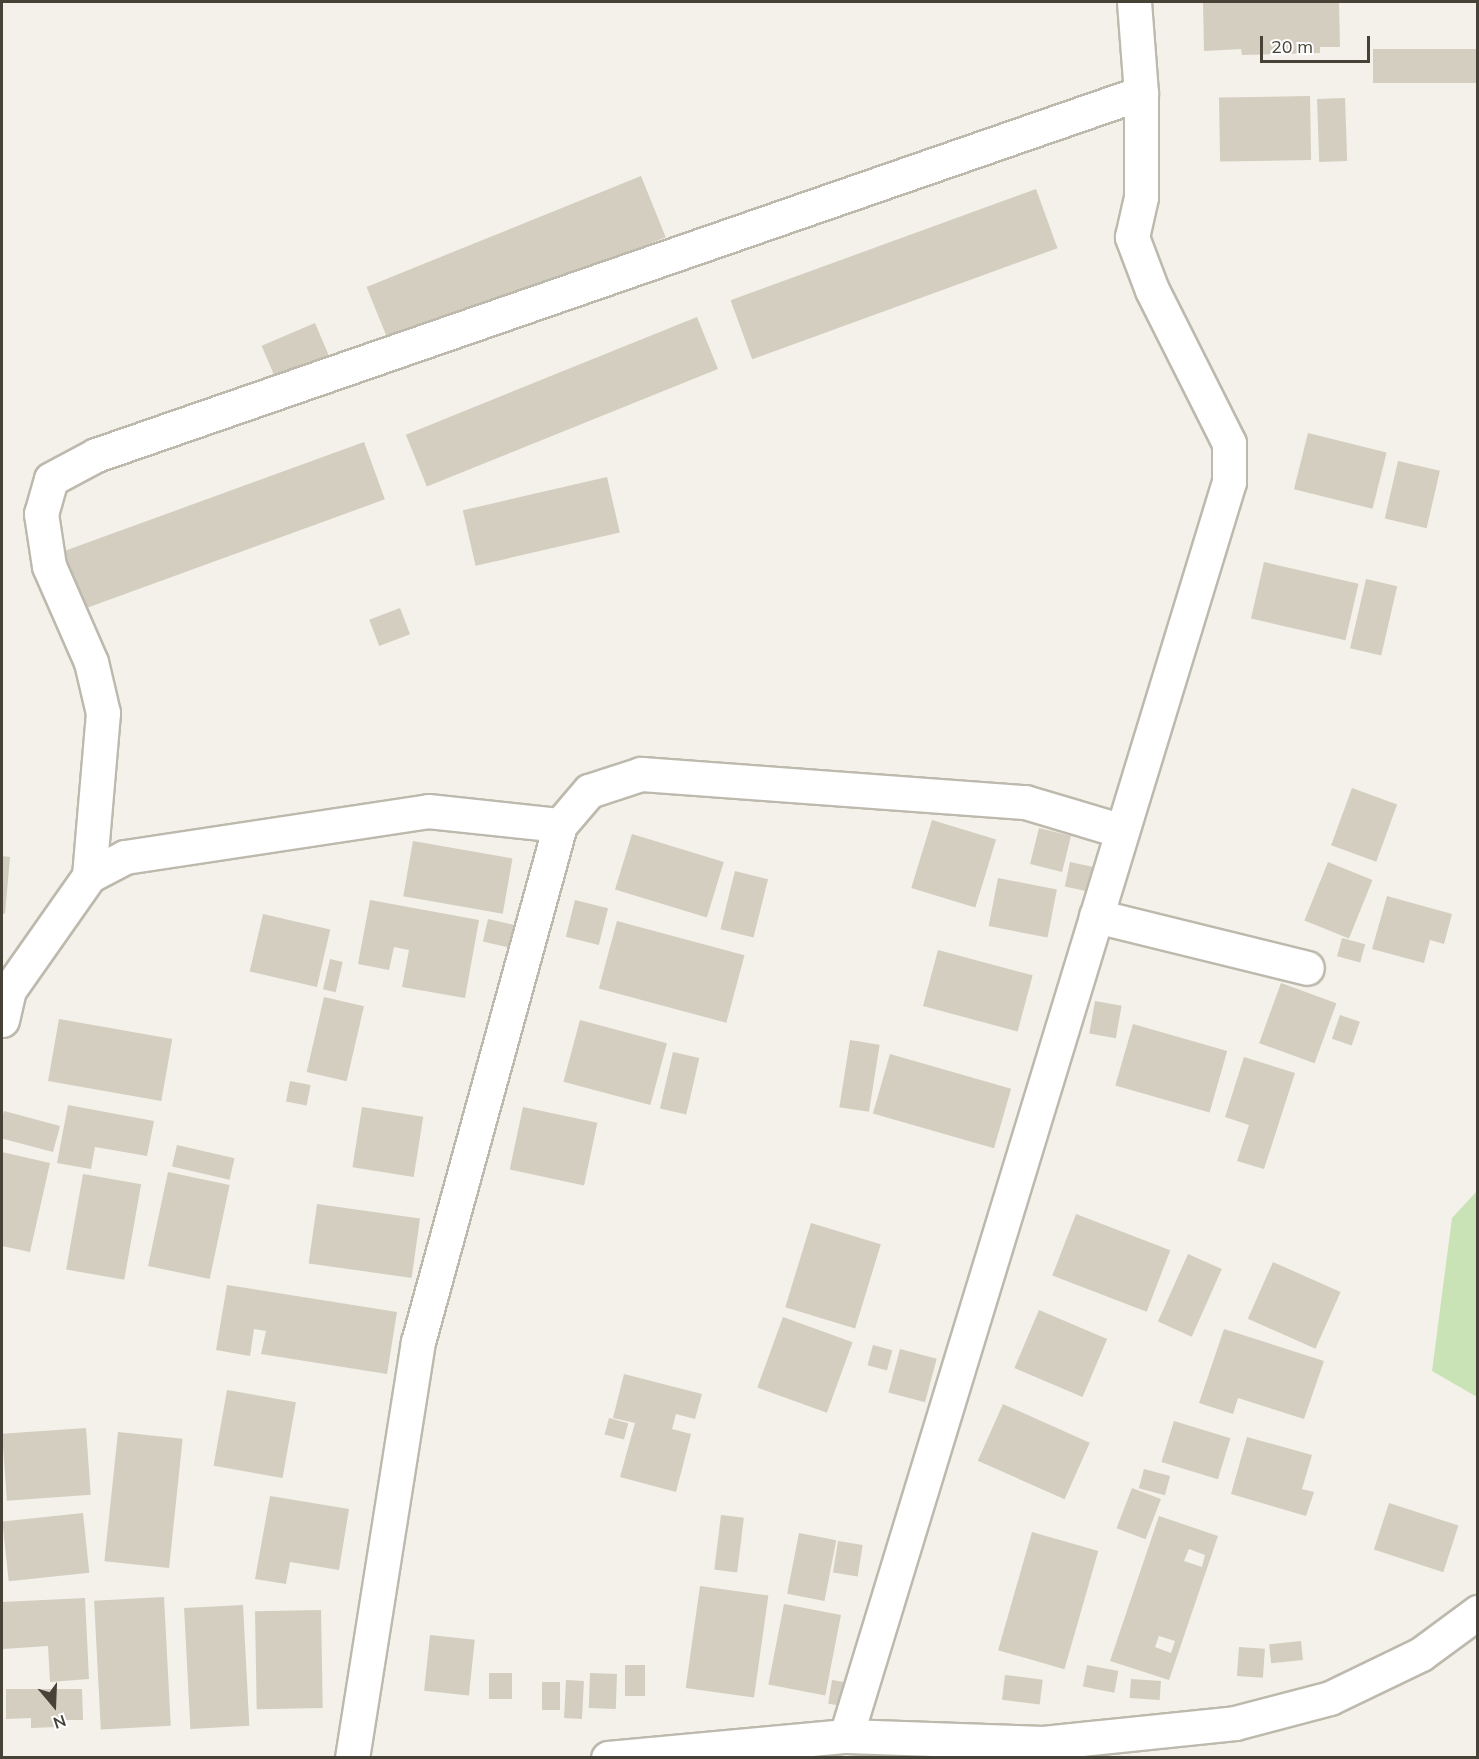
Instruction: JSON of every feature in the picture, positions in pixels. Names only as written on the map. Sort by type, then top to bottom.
[{"type":"street","points":[[846,1736],[1229,482],[1229,443],[1152,290],[1132,237],[1141,197],[1141,93],[1134,2]]},
{"type":"street","points":[[89,876],[103,714],[91,662],[49,566],[41,514],[51,479],[96,455],[1141,93]]},
{"type":"street","points":[[352,1758],[418,1342],[560,825],[589,791],[641,774],[1025,802],[1122,831]]},
{"type":"street","points":[[4,1000],[89,876],[125,857],[428,810],[560,825]]},
{"type":"street","points":[[1096,916],[1307,968]]},
{"type":"street","points":[[608,1758],[846,1736],[1043,1743],[1235,1723],[1330,1698],[1421,1654],[1478,1612]]},
{"type":"green space","points":[[1477,1191],[1477,1397],[1432,1371],[1452,1218]]},
{"type":"building","points":[[1203,2],[1339,2],[1340,47],[1320,47],[1320,53],[1242,55],[1241,49],[1204,51]]},
{"type":"building","points":[[1373,49],[1478,49],[1478,83],[1373,83]]},
{"type":"building","points":[[1310,96],[1311,160],[1220,162],[1219,98]]},
{"type":"building","points":[[1345,98],[1347,161],[1319,162],[1317,99]]},
{"type":"building","points":[[641,176],[666,237],[391,348],[367,287]]},
{"type":"building","points":[[1036,189],[1058,248],[752,359],[731,300]]},
{"type":"building","points":[[697,317],[718,369],[427,487],[406,435]]},
{"type":"building","points":[[315,323],[333,365],[280,388],[262,346]]},
{"type":"building","points":[[1308,433],[1387,453],[1373,509],[1294,489]]},
{"type":"building","points":[[364,442],[385,499],[80,610],[60,553]]},
{"type":"building","points":[[1398,461],[1440,471],[1427,528],[1385,518]]},
{"type":"building","points":[[607,477],[620,533],[476,566],[463,510]]},
{"type":"building","points":[[1264,562],[1359,584],[1345,640],[1251,619]]},
{"type":"building","points":[[1366,579],[1397,586],[1381,655],[1350,648]]},
{"type":"building","points":[[400,608],[410,634],[379,646],[369,620]]},
{"type":"building","points":[[1352,788],[1397,804],[1376,862],[1331,845]]},
{"type":"building","points":[[932,820],[996,840],[975,907],[911,888]]},
{"type":"building","points":[[1039,828],[1071,836],[1062,872],[1030,864]]},
{"type":"building","points":[[632,834],[724,862],[707,918],[615,889]]},
{"type":"building","points":[[413,841],[512,859],[503,914],[403,896]]},
{"type":"building","points":[[2,856],[10,857],[5,914],[2,913]]},
{"type":"building","points":[[1070,862],[1093,867],[1088,891],[1065,886]]},
{"type":"building","points":[[1328,862],[1373,880],[1349,938],[1304,920]]},
{"type":"building","points":[[735,871],[768,879],[753,937],[720,929]]},
{"type":"building","points":[[998,878],[1057,889],[1048,938],[989,926]]},
{"type":"building","points":[[1387,896],[1452,914],[1444,944],[1430,940],[1424,963],[1372,949]]},
{"type":"building","points":[[370,900],[479,920],[465,998],[402,987],[409,950],[394,947],[389,970],[358,964]]},
{"type":"building","points":[[575,900],[608,908],[599,945],[566,937]]},
{"type":"building","points":[[263,914],[330,930],[317,987],[250,971]]},
{"type":"building","points":[[488,919],[515,925],[510,948],[483,941]]},
{"type":"building","points":[[617,921],[745,955],[726,1023],[599,989]]},
{"type":"building","points":[[1342,938],[1365,944],[1360,963],[1337,956]]},
{"type":"building","points":[[938,950],[1033,975],[1018,1031],[923,1006]]},
{"type":"building","points":[[330,959],[343,962],[336,992],[323,989]]},
{"type":"building","points":[[1281,983],[1336,1003],[1315,1063],[1259,1043]]},
{"type":"building","points":[[324,997],[364,1006],[347,1081],[307,1072]]},
{"type":"building","points":[[1095,1001],[1122,1006],[1116,1038],[1089,1033]]},
{"type":"building","points":[[1340,1015],[1360,1022],[1352,1045],[1332,1039]]},
{"type":"building","points":[[59,1019],[172,1039],[161,1101],[48,1081]]},
{"type":"building","points":[[580,1020],[667,1043],[650,1105],[563,1082]]},
{"type":"building","points":[[1133,1024],[1227,1051],[1210,1113],[1115,1086]]},
{"type":"building","points":[[850,1040],[880,1045],[869,1112],[839,1107]]},
{"type":"building","points":[[673,1052],[699,1058],[686,1115],[660,1109]]},
{"type":"building","points":[[890,1054],[1011,1089],[994,1148],[873,1114]]},
{"type":"building","points":[[1244,1057],[1295,1073],[1264,1169],[1237,1161],[1249,1125],[1225,1117]]},
{"type":"building","points":[[290,1081],[311,1085],[307,1106],[286,1102]]},
{"type":"building","points":[[68,1105],[154,1121],[147,1156],[95,1147],[91,1169],[57,1163]]},
{"type":"building","points":[[362,1107],[423,1117],[414,1177],[352,1167]]},
{"type":"building","points":[[523,1107],[597,1123],[584,1185],[510,1170]]},
{"type":"building","points":[[4,1111],[60,1126],[53,1152],[2,1138]]},
{"type":"building","points":[[177,1145],[234,1158],[230,1180],[172,1166]]},
{"type":"building","points":[[2,1152],[50,1163],[30,1252],[2,1246]]},
{"type":"building","points":[[168,1172],[230,1185],[210,1279],[148,1266]]},
{"type":"building","points":[[83,1174],[141,1184],[124,1280],[66,1270]]},
{"type":"building","points":[[317,1204],[420,1218],[412,1278],[309,1263]]},
{"type":"building","points":[[1076,1214],[1170,1250],[1147,1312],[1052,1276]]},
{"type":"building","points":[[811,1223],[881,1244],[855,1328],[785,1307]]},
{"type":"building","points":[[1188,1254],[1222,1269],[1192,1337],[1158,1322]]},
{"type":"building","points":[[1273,1262],[1341,1292],[1315,1349],[1248,1319]]},
{"type":"building","points":[[227,1285],[397,1312],[387,1374],[261,1354],[266,1331],[254,1329],[250,1356],[216,1350]]},
{"type":"building","points":[[1039,1310],[1107,1339],[1083,1397],[1014,1368]]},
{"type":"building","points":[[783,1317],[853,1342],[827,1413],[757,1387]]},
{"type":"building","points":[[1224,1329],[1324,1361],[1304,1419],[1238,1398],[1233,1414],[1199,1403]]},
{"type":"building","points":[[873,1345],[892,1350],[887,1370],[868,1365]]},
{"type":"building","points":[[900,1349],[937,1359],[925,1402],[888,1392]]},
{"type":"building","points":[[624,1374],[702,1394],[695,1419],[676,1414],[672,1429],[691,1434],[676,1492],[620,1477],[635,1423],[613,1418]]},
{"type":"building","points":[[227,1390],[296,1402],[283,1478],[214,1466]]},
{"type":"building","points":[[1003,1404],[1090,1443],[1065,1499],[978,1461]]},
{"type":"building","points":[[609,1418],[628,1423],[624,1440],[605,1434]]},
{"type":"building","points":[[1174,1421],[1230,1438],[1218,1479],[1161,1462]]},
{"type":"building","points":[[86,1428],[91,1495],[7,1501],[2,1434]]},
{"type":"building","points":[[118,1432],[183,1439],[169,1568],[104,1561]]},
{"type":"building","points":[[1247,1437],[1312,1455],[1302,1489],[1314,1492],[1306,1516],[1231,1494]]},
{"type":"building","points":[[1144,1469],[1170,1476],[1165,1495],[1139,1488]]},
{"type":"building","points":[[1132,1488],[1161,1499],[1146,1539],[1117,1528]]},
{"type":"building","points":[[270,1496],[349,1509],[339,1570],[290,1562],[286,1584],[255,1579]]},
{"type":"building","points":[[1389,1503],[1458,1526],[1443,1572],[1374,1550]]},
{"type":"building","points":[[83,1513],[89,1573],[9,1581],[2,1521]]},
{"type":"building","points":[[721,1515],[744,1518],[737,1572],[714,1570]]},
{"type":"building","points":[[1159,1516],[1218,1536],[1169,1680],[1110,1661]],"holes":[[[1189,1549],[1205,1555],[1202,1567],[1184,1561]],[[1159,1636],[1175,1641],[1171,1653],[1155,1647]]]},
{"type":"building","points":[[1032,1532],[1098,1551],[1064,1669],[998,1650]]},
{"type":"building","points":[[799,1533],[836,1540],[824,1601],[787,1594]]},
{"type":"building","points":[[838,1541],[863,1545],[858,1577],[833,1573]]},
{"type":"building","points":[[700,1586],[768,1596],[754,1698],[686,1688]]},
{"type":"building","points":[[164,1597],[171,1726],[101,1729],[94,1601]]},
{"type":"building","points":[[85,1598],[89,1679],[50,1682],[48,1646],[3,1649],[2,1602]]},
{"type":"building","points":[[784,1604],[841,1615],[825,1696],[768,1684]]},
{"type":"building","points":[[243,1605],[249,1726],[190,1729],[184,1608]]},
{"type":"building","points":[[321,1610],[323,1708],[257,1709],[255,1611]]},
{"type":"building","points":[[430,1635],[475,1640],[469,1695],[424,1691]]},
{"type":"building","points":[[1301,1641],[1303,1660],[1271,1663],[1269,1644]]},
{"type":"building","points":[[1239,1647],[1265,1649],[1263,1678],[1237,1676]]},
{"type":"building","points":[[625,1665],[645,1665],[645,1696],[625,1696]]},
{"type":"building","points":[[1087,1665],[1118,1671],[1114,1693],[1083,1687]]},
{"type":"building","points":[[489,1673],[512,1673],[512,1699],[489,1699]]},
{"type":"building","points":[[590,1673],[617,1674],[616,1709],[589,1708]]},
{"type":"building","points":[[1005,1675],[1043,1680],[1040,1704],[1002,1700]]},
{"type":"building","points":[[1131,1679],[1161,1681],[1160,1700],[1130,1698]]},
{"type":"building","points":[[566,1680],[584,1681],[582,1719],[564,1718]]},
{"type":"building","points":[[832,1680],[844,1682],[840,1706],[828,1704]]},
{"type":"building","points":[[542,1682],[560,1682],[560,1710],[542,1710]]},
{"type":"building","points":[[6,1689],[82,1689],[83,1720],[57,1720],[57,1727],[31,1728],[31,1718],[6,1719]]}]
